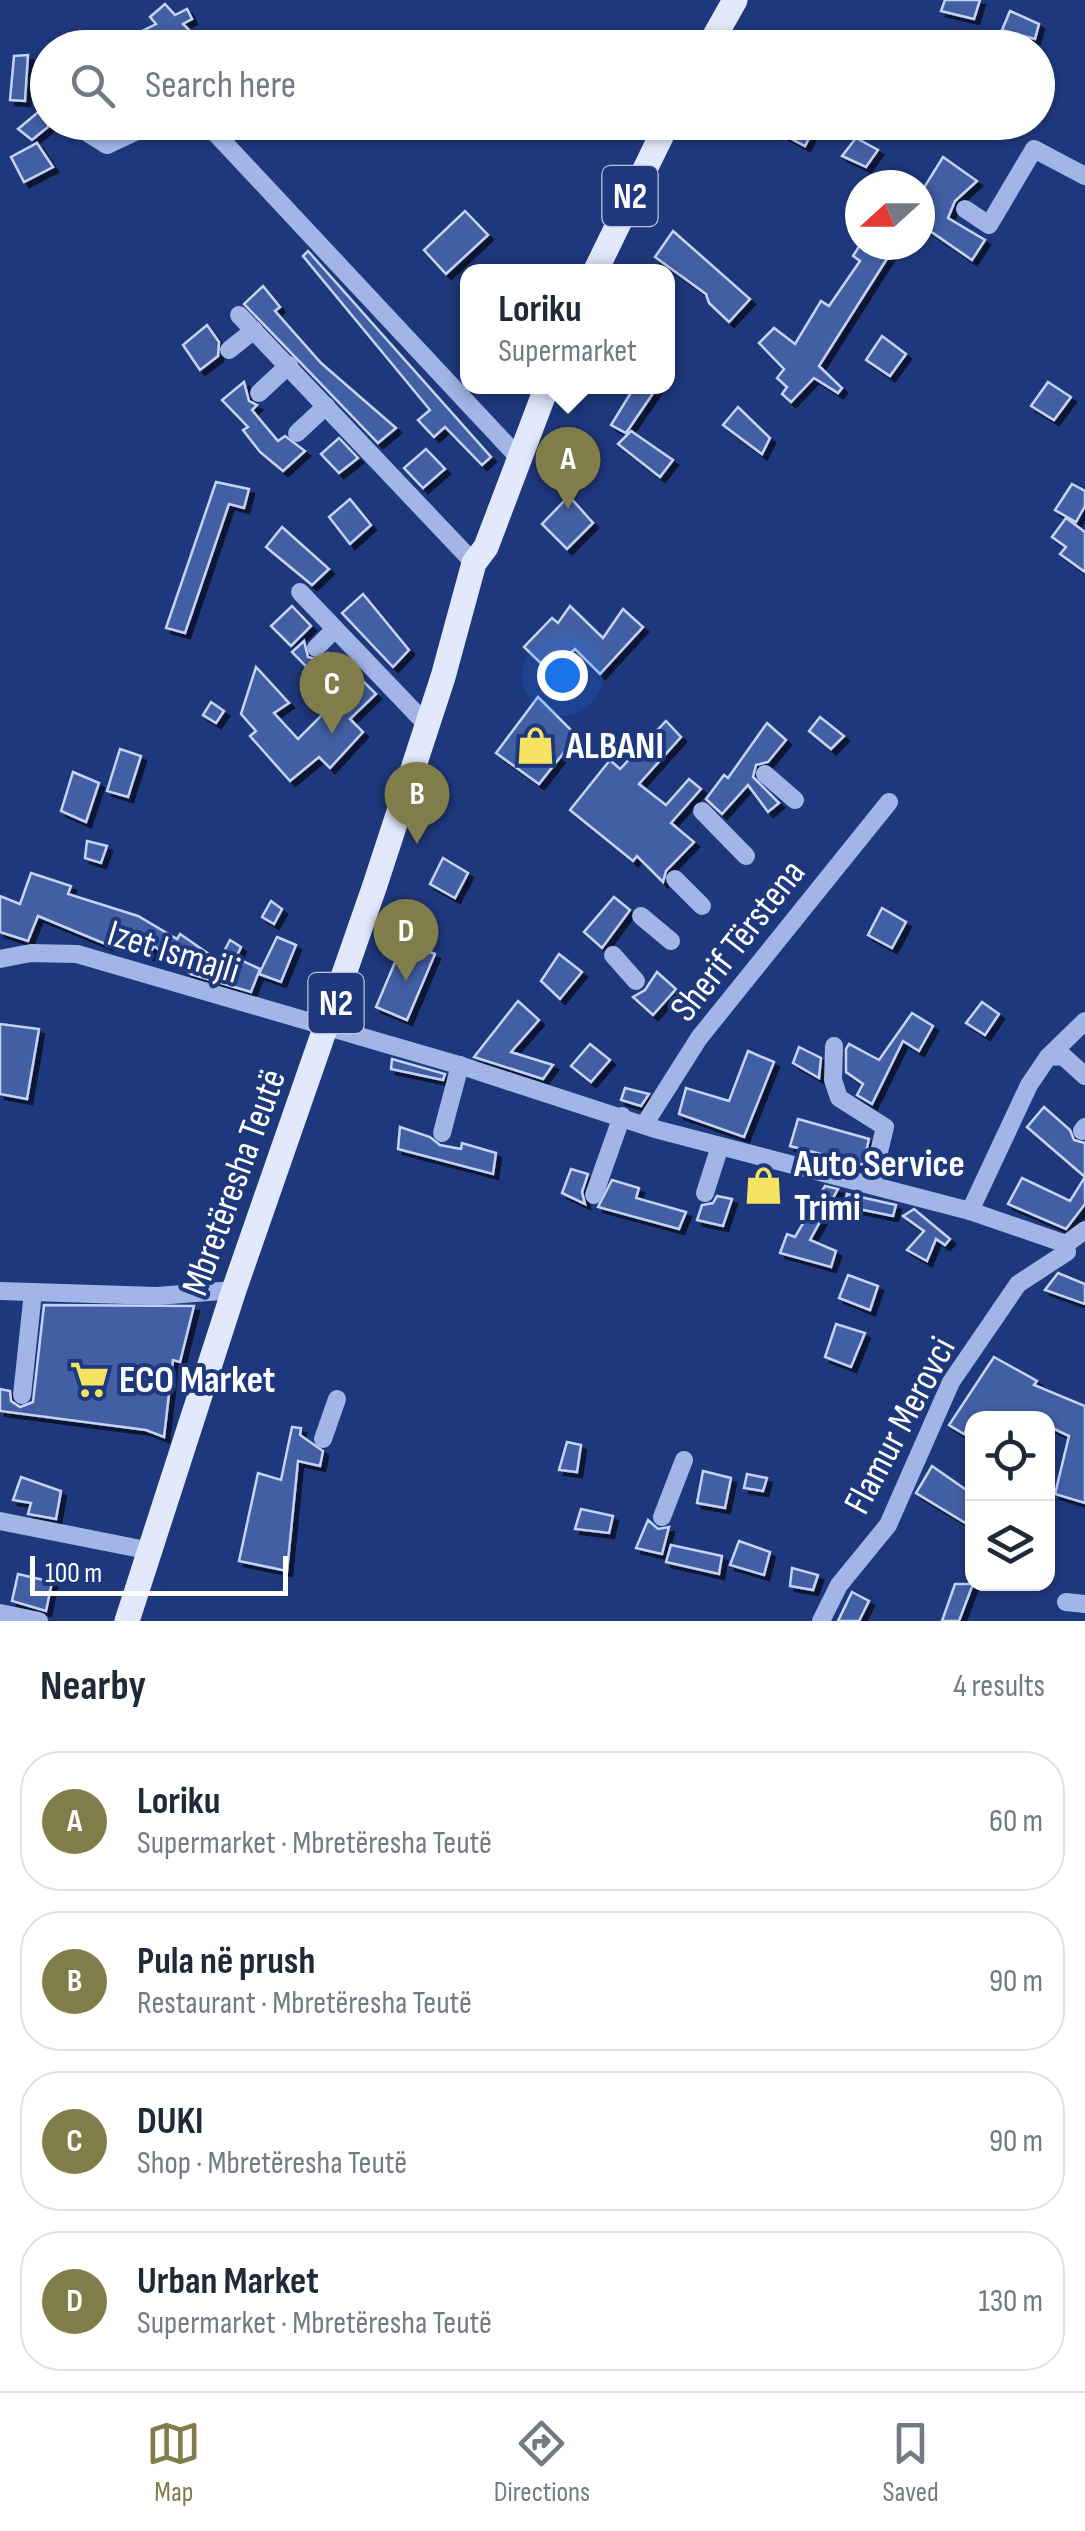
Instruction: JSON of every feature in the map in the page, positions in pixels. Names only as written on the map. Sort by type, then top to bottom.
[{"type":"main road","points":[[718,30],[735,0]]},
{"type":"main road","name":"N2","points":[[599,264],[659,140]]},
{"type":"main road","name":"Mbretëresha Teutë","points":[[127,1621],[234,1290],[327,1030],[427,725],[474,563],[486,546],[544,394]]},
{"type":"street","points":[[221,140],[519,458]]},
{"type":"street","points":[[966,208],[989,226],[1034,149],[1085,176]]},
{"type":"street","points":[[239,315],[474,563]]},
{"type":"street","points":[[229,350],[254,330]]},
{"type":"street","points":[[260,393],[289,365]]},
{"type":"street","points":[[297,433],[326,406]]},
{"type":"street","points":[[300,592],[427,725]]},
{"type":"street","points":[[316,648],[335,629]]},
{"type":"street","points":[[765,774],[795,800]]},
{"type":"street","name":"Sherif Tërstena","points":[[644,1125],[699,1038],[890,802]]},
{"type":"street","points":[[702,812],[746,856]]},
{"type":"street","points":[[676,879],[702,906]]},
{"type":"street","points":[[641,916],[671,942]]},
{"type":"street","name":"Izet Ismajli","points":[[0,959],[31,953],[77,954],[327,1030]]},
{"type":"street","points":[[612,956],[636,981]]},
{"type":"street","points":[[970,1211],[1029,1085],[1048,1058],[1085,1021]]},
{"type":"street","points":[[327,1030],[460,1066],[644,1125],[970,1211],[1073,1250]]},
{"type":"street","points":[[834,1046],[839,1098],[885,1127],[870,1185]]},
{"type":"street","points":[[1048,1058],[1064,1056],[1085,1076]]},
{"type":"street","points":[[442,1132],[460,1066]]},
{"type":"street","points":[[594,1195],[622,1117]]},
{"type":"street","points":[[705,1193],[720,1146]]},
{"type":"street","name":"Flamur Merovci","points":[[821,1621],[839,1585],[895,1512],[952,1382],[1018,1284],[1073,1250],[1085,1230]]},
{"type":"street","points":[[0,1292],[157,1296],[234,1290]]},
{"type":"street","points":[[22,1396],[33,1292]]},
{"type":"street","points":[[323,1438],[337,1400]]},
{"type":"street","points":[[662,1517],[684,1460]]},
{"type":"street","points":[[0,1521],[151,1551]]},
{"type":"street","points":[[0,1534],[32,1526]]},
{"type":"street","points":[[0,1612],[39,1621]]},
{"type":"building","points":[[945,0],[980,0],[974,19],[941,11]]},
{"type":"building","points":[[165,4],[175,15],[187,9],[192,19],[183,24],[189,30],[144,30],[156,24],[150,17]]},
{"type":"building","points":[[1010,11],[1039,24],[1037,30],[1002,30]]},
{"type":"building","points":[[28,55],[25,101],[10,100],[14,56]]},
{"type":"building","points":[[30,119],[30,138],[18,129]]},
{"type":"building","points":[[854,140],[878,150],[866,167],[842,156]]},
{"type":"building","points":[[37,143],[53,167],[24,182],[11,157]]},
{"type":"building","points":[[943,157],[977,181],[955,201],[948,218],[985,240],[972,260],[935,234],[935,170]]},
{"type":"building","points":[[465,211],[488,235],[446,274],[424,250]]},
{"type":"building","points":[[673,231],[750,299],[729,322],[709,303],[706,294],[675,272],[675,264],[665,264],[655,257]]},
{"type":"building","points":[[308,251],[491,457],[482,465],[445,427],[434,437],[418,420],[430,410],[303,256]]},
{"type":"building","points":[[886,260],[819,366],[842,388],[838,393],[814,378],[791,402],[782,394],[787,387],[777,378],[784,369],[759,343],[774,328],[795,344],[821,301],[829,306],[860,261]]},
{"type":"building","points":[[263,286],[280,307],[275,311],[321,363],[396,428],[378,443],[244,304]]},
{"type":"building","points":[[207,325],[219,342],[218,356],[200,370],[183,345]]},
{"type":"building","points":[[882,336],[906,354],[890,376],[866,360]]},
{"type":"building","points":[[244,382],[249,401],[257,405],[252,410],[278,441],[285,436],[305,451],[283,471],[260,452],[243,430],[248,427],[222,400]]},
{"type":"building","points":[[1048,382],[1071,397],[1054,420],[1031,406]]},
{"type":"building","points":[[630,394],[653,394],[626,433],[611,425]]},
{"type":"building","points":[[738,407],[770,438],[762,454],[723,425]]},
{"type":"building","points":[[631,431],[673,460],[660,477],[618,444]]},
{"type":"building","points":[[339,438],[358,458],[339,473],[321,454]]},
{"type":"building","points":[[426,449],[445,469],[423,488],[404,468]]},
{"type":"building","points":[[216,482],[249,489],[244,508],[229,504],[185,633],[166,628]]},
{"type":"building","points":[[1072,484],[1085,491],[1085,506],[1076,522],[1055,510]]},
{"type":"building","points":[[569,496],[593,523],[567,549],[542,524]]},
{"type":"building","points":[[350,499],[371,525],[350,544],[329,517]]},
{"type":"building","points":[[1066,518],[1085,532],[1085,572],[1060,554],[1066,547],[1052,537]]},
{"type":"building","points":[[282,527],[329,569],[312,585],[266,547]]},
{"type":"building","points":[[363,594],[409,650],[393,667],[342,613]]},
{"type":"building","points":[[292,606],[311,626],[291,646],[271,626]]},
{"type":"building","points":[[570,606],[603,638],[623,609],[643,627],[600,674],[575,649],[550,672],[524,647],[552,618],[558,623]]},
{"type":"building","points":[[304,641],[308,657],[318,660],[328,653],[351,680],[356,674],[376,694],[350,719],[363,732],[330,768],[319,757],[290,781],[250,736],[256,731],[241,714],[256,667],[289,703],[274,713],[298,739],[338,699],[292,652]]},
{"type":"building","name":"ALBANI","points":[[538,697],[577,736],[539,784],[496,753]]},
{"type":"building","points":[[211,702],[224,711],[216,723],[203,715]]},
{"type":"building","points":[[820,717],[844,736],[831,749],[809,731]]},
{"type":"building","points":[[666,721],[681,737],[639,784],[666,805],[689,779],[701,789],[671,823],[694,842],[666,871],[663,882],[637,856],[633,861],[570,810],[610,760],[620,769]]},
{"type":"building","points":[[767,723],[786,740],[768,762],[756,765],[753,777],[779,803],[768,812],[748,785],[722,814],[706,799],[724,775],[728,778]]},
{"type":"building","points":[[120,749],[141,756],[128,797],[107,791]]},
{"type":"building","points":[[73,772],[99,783],[86,822],[61,811]]},
{"type":"building","points":[[87,841],[107,846],[101,863],[85,858]]},
{"type":"building","points":[[443,858],[468,873],[455,898],[430,884]]},
{"type":"building","points":[[31,873],[71,886],[68,894],[138,916],[177,939],[180,934],[219,961],[230,940],[241,947],[236,958],[260,969],[251,992],[191,974],[154,946],[149,955],[115,938],[108,945],[38,916],[28,941],[0,932],[0,896],[20,904]]},
{"type":"building","points":[[614,897],[630,910],[602,948],[584,932]]},
{"type":"building","points":[[271,901],[282,909],[274,924],[262,917]]},
{"type":"building","points":[[882,908],[906,922],[892,948],[868,935]]},
{"type":"building","points":[[277,937],[296,945],[281,982],[259,974]]},
{"type":"building","points":[[404,941],[435,954],[407,1020],[376,1007]]},
{"type":"building","points":[[559,954],[582,972],[560,999],[541,981]]},
{"type":"building","points":[[657,972],[676,989],[653,1015],[633,997],[645,990]]},
{"type":"building","points":[[518,1001],[539,1020],[511,1052],[553,1065],[543,1079],[474,1057]]},
{"type":"building","points":[[982,1002],[999,1014],[985,1035],[966,1023]]},
{"type":"building","points":[[912,1013],[933,1026],[919,1051],[903,1041],[872,1104],[857,1095],[863,1084],[846,1072],[846,1049],[849,1044],[879,1060]]},
{"type":"building","points":[[0,1024],[39,1029],[27,1099],[0,1094]]},
{"type":"building","points":[[590,1044],[610,1060],[591,1082],[571,1066]]},
{"type":"building","points":[[799,1047],[821,1058],[819,1078],[793,1063]]},
{"type":"building","points":[[748,1051],[774,1062],[744,1137],[679,1114],[686,1088],[729,1101]]},
{"type":"building","points":[[392,1059],[445,1074],[443,1080],[391,1069]]},
{"type":"building","points":[[625,1088],[649,1094],[641,1106],[621,1100]]},
{"type":"building","points":[[1044,1107],[1070,1130],[1074,1140],[1085,1143],[1085,1177],[1027,1127]]},
{"type":"building","points":[[798,1119],[869,1139],[863,1165],[790,1146]]},
{"type":"building","points":[[400,1127],[430,1137],[440,1145],[461,1149],[462,1143],[496,1153],[493,1174],[398,1149]]},
{"type":"building","points":[[571,1169],[588,1174],[582,1192],[585,1204],[562,1193]]},
{"type":"building","name":"Auto Service Trimi","points":[[759,1172],[776,1178],[768,1198],[753,1193]]},
{"type":"building","points":[[1085,1177],[1085,1204],[1066,1229],[1008,1204],[1022,1178],[1070,1201]]},
{"type":"building","points":[[612,1180],[639,1188],[636,1198],[686,1212],[679,1229],[598,1207]]},
{"type":"building","points":[[825,1186],[838,1189],[810,1240],[836,1251],[831,1267],[780,1253],[787,1234],[795,1237]]},
{"type":"building","points":[[847,1194],[896,1205],[893,1216],[844,1206]]},
{"type":"building","points":[[717,1196],[732,1199],[723,1226],[697,1220],[702,1205],[713,1203]]},
{"type":"building","points":[[914,1209],[950,1239],[945,1245],[936,1239],[927,1261],[907,1250],[924,1231],[903,1216]]},
{"type":"building","points":[[1058,1273],[1085,1284],[1085,1304],[1045,1290]]},
{"type":"building","points":[[848,1275],[878,1286],[870,1310],[839,1298]]},
{"type":"building","name":"ECO Market","points":[[44,1305],[194,1306],[180,1362],[173,1360],[164,1437],[146,1430],[0,1411],[0,1389],[10,1391],[11,1401],[20,1407],[33,1402]]},
{"type":"building","points":[[836,1324],[865,1333],[851,1367],[825,1357]]},
{"type":"building","points":[[994,1357],[1037,1381],[1034,1385],[1085,1406],[1085,1503],[1055,1494],[1069,1436],[1055,1429],[1055,1411],[965,1411],[964,1434],[949,1425]]},
{"type":"building","points":[[292,1427],[301,1428],[300,1435],[323,1451],[320,1466],[298,1461],[287,1571],[239,1561],[258,1473],[281,1480]]},
{"type":"building","points":[[567,1442],[581,1445],[577,1472],[559,1470]]},
{"type":"building","points":[[932,1466],[965,1489],[965,1523],[916,1493]]},
{"type":"building","points":[[703,1471],[731,1478],[725,1508],[697,1503]]},
{"type":"building","points":[[747,1474],[767,1478],[763,1491],[744,1488]]},
{"type":"building","points":[[21,1477],[61,1491],[56,1519],[28,1514],[31,1503],[13,1500]]},
{"type":"building","points":[[581,1509],[613,1516],[609,1533],[575,1529]]},
{"type":"building","points":[[648,1520],[658,1529],[669,1527],[662,1554],[636,1548]]},
{"type":"building","points":[[739,1541],[770,1552],[764,1575],[730,1565]]},
{"type":"building","points":[[671,1545],[722,1556],[719,1574],[666,1562]]},
{"type":"building","points":[[792,1568],[818,1575],[813,1590],[790,1586]]},
{"type":"building","points":[[18,1574],[52,1582],[46,1611],[12,1601]]},
{"type":"building","points":[[955,1584],[965,1584],[965,1591],[970,1591],[959,1621],[942,1621]]},
{"type":"building","points":[[852,1592],[869,1601],[859,1621],[838,1621]]},
{"type":"place","name":"Loriku","points":[[568,509]]},
{"type":"place","name":"DUKI","points":[[332,734]]},
{"type":"place","name":"ALBANI","points":[[536,745]]},
{"type":"place","name":"Pula në prush","points":[[417,844]]},
{"type":"place","name":"Urban Market","points":[[406,981]]},
{"type":"place","name":"Auto Service Trimi","points":[[764,1185]]},
{"type":"place","name":"ECO Market","points":[[89,1379]]}]
